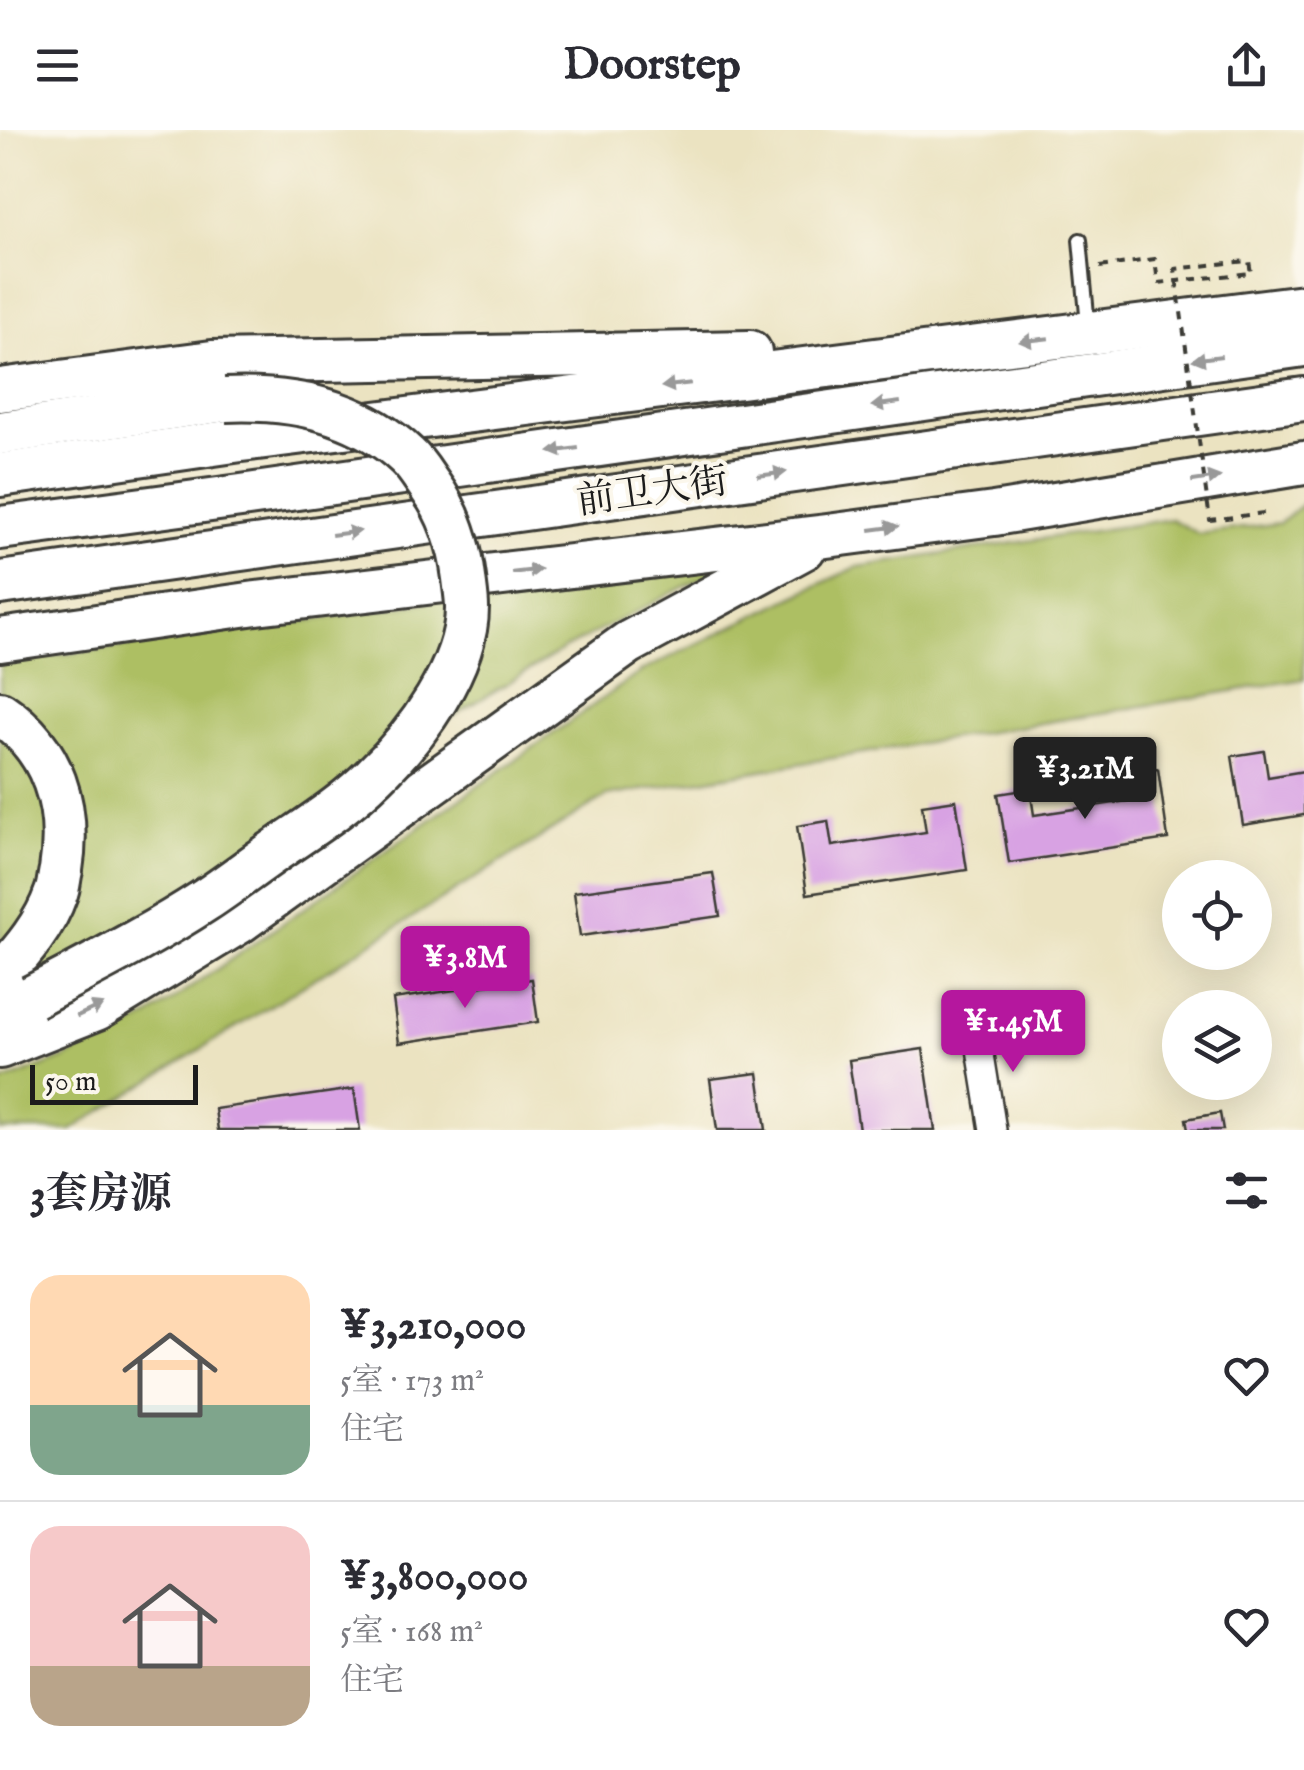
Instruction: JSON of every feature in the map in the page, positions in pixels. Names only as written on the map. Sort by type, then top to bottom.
[{"type":"highway","points":[[0,474],[1304,306]]},
{"type":"highway","name":"前卫大街","points":[[0,528],[1304,344]]},
{"type":"highway","points":[[0,390],[212,362],[970,348]]},
{"type":"highway","points":[[0,433],[225,400],[262,398],[302,403],[335,413],[382,436],[410,458],[436,494],[461,557],[467,608],[453,669],[420,724],[375,776],[202,903],[11,995]]},
{"type":"highway","name":"前卫大街","points":[[0,583],[1304,399]]},
{"type":"highway","points":[[0,640],[256,603],[994,514],[1304,463]]},
{"type":"highway","points":[[0,1047],[96,1010],[239,922],[628,642],[828,536]]},
{"type":"highway","points":[[0,712],[36,747],[56,782],[64,818],[64,853],[57,891],[27,947],[11,995]]},
{"type":"street","points":[[978,1030],[993,1130]]},
{"type":"lane","points":[[1080,240],[1088,333]]},
{"type":"path","points":[[1083,270],[1155,260],[1158,283],[1251,273],[1249,260],[1175,269],[1210,520],[1264,512]]},
{"type":"green space","points":[[1304,503],[1304,679],[607,796],[71,1130],[0,1130],[0,1083],[65,1058],[146,1019],[642,671],[792,597],[857,567],[1171,519],[1199,534],[1280,523]]},
{"type":"green space","points":[[765,548],[564,649],[369,767],[85,956],[0,992],[0,663],[325,618]]},
{"type":"building","points":[[1264,751],[1268,777],[1304,771],[1304,815],[1243,825],[1232,756]]},
{"type":"building","points":[[1158,769],[1168,839],[1009,863],[998,794],[1030,789],[1034,815],[1128,801],[1124,774]]},
{"type":"building","points":[[956,800],[967,870],[807,894],[797,826],[828,821],[832,846],[926,832],[922,805]]},
{"type":"building","points":[[713,873],[720,916],[580,936],[574,892]]},
{"type":"building","points":[[532,979],[538,1022],[399,1043],[393,999]]},
{"type":"building","points":[[923,1049],[935,1130],[859,1130],[849,1060]]},
{"type":"building","points":[[758,1073],[766,1130],[717,1130],[710,1079]]},
{"type":"building","points":[[354,1089],[360,1130],[218,1130],[215,1109]]},
{"type":"building","points":[[1220,1113],[1223,1130],[1188,1130],[1186,1119]]}]
